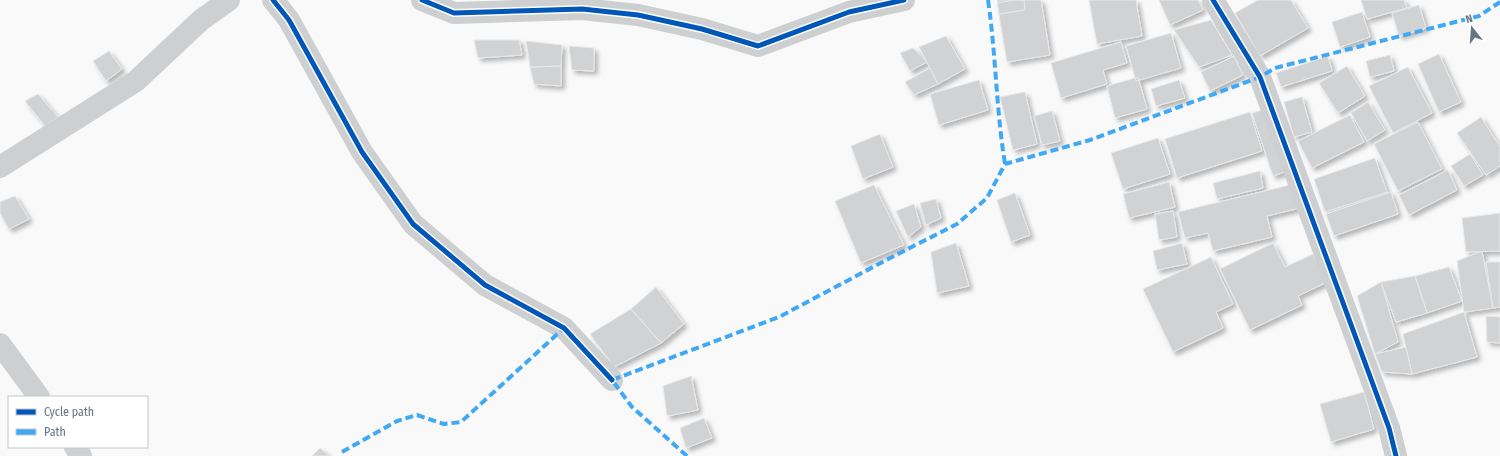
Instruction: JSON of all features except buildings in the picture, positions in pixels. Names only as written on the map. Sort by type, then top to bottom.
[{"type":"street","points":[[0,167],[136,81],[201,20],[229,0]]},
{"type":"street","points":[[273,0],[289,20],[362,152],[413,224],[484,285],[564,328],[612,380]]},
{"type":"street","points":[[422,0],[454,12],[580,4],[638,15],[702,30],[758,46],[849,12],[904,0]]},
{"type":"street","points":[[1213,0],[1260,77],[1386,421],[1396,456]]},
{"type":"street","points":[[0,344],[38,396]]},
{"type":"marked path","points":[[988,0],[1005,164]]},
{"type":"marked path","points":[[687,456],[632,407],[612,380],[779,317],[957,224],[987,198],[1005,164],[1090,140],[1260,77],[1275,68],[1479,16],[1500,2]]},
{"type":"marked path","points":[[342,452],[397,421],[417,415],[444,424],[461,422],[564,328]]},
{"type":"cycle path","points":[[273,0],[289,20],[362,152],[413,224],[485,285],[564,328],[612,380]]},
{"type":"cycle path","points":[[422,0],[454,13],[582,9],[638,15],[702,29],[758,46],[849,12],[904,0]]},
{"type":"cycle path","points":[[1213,0],[1260,77],[1389,428],[1396,456]]}]
